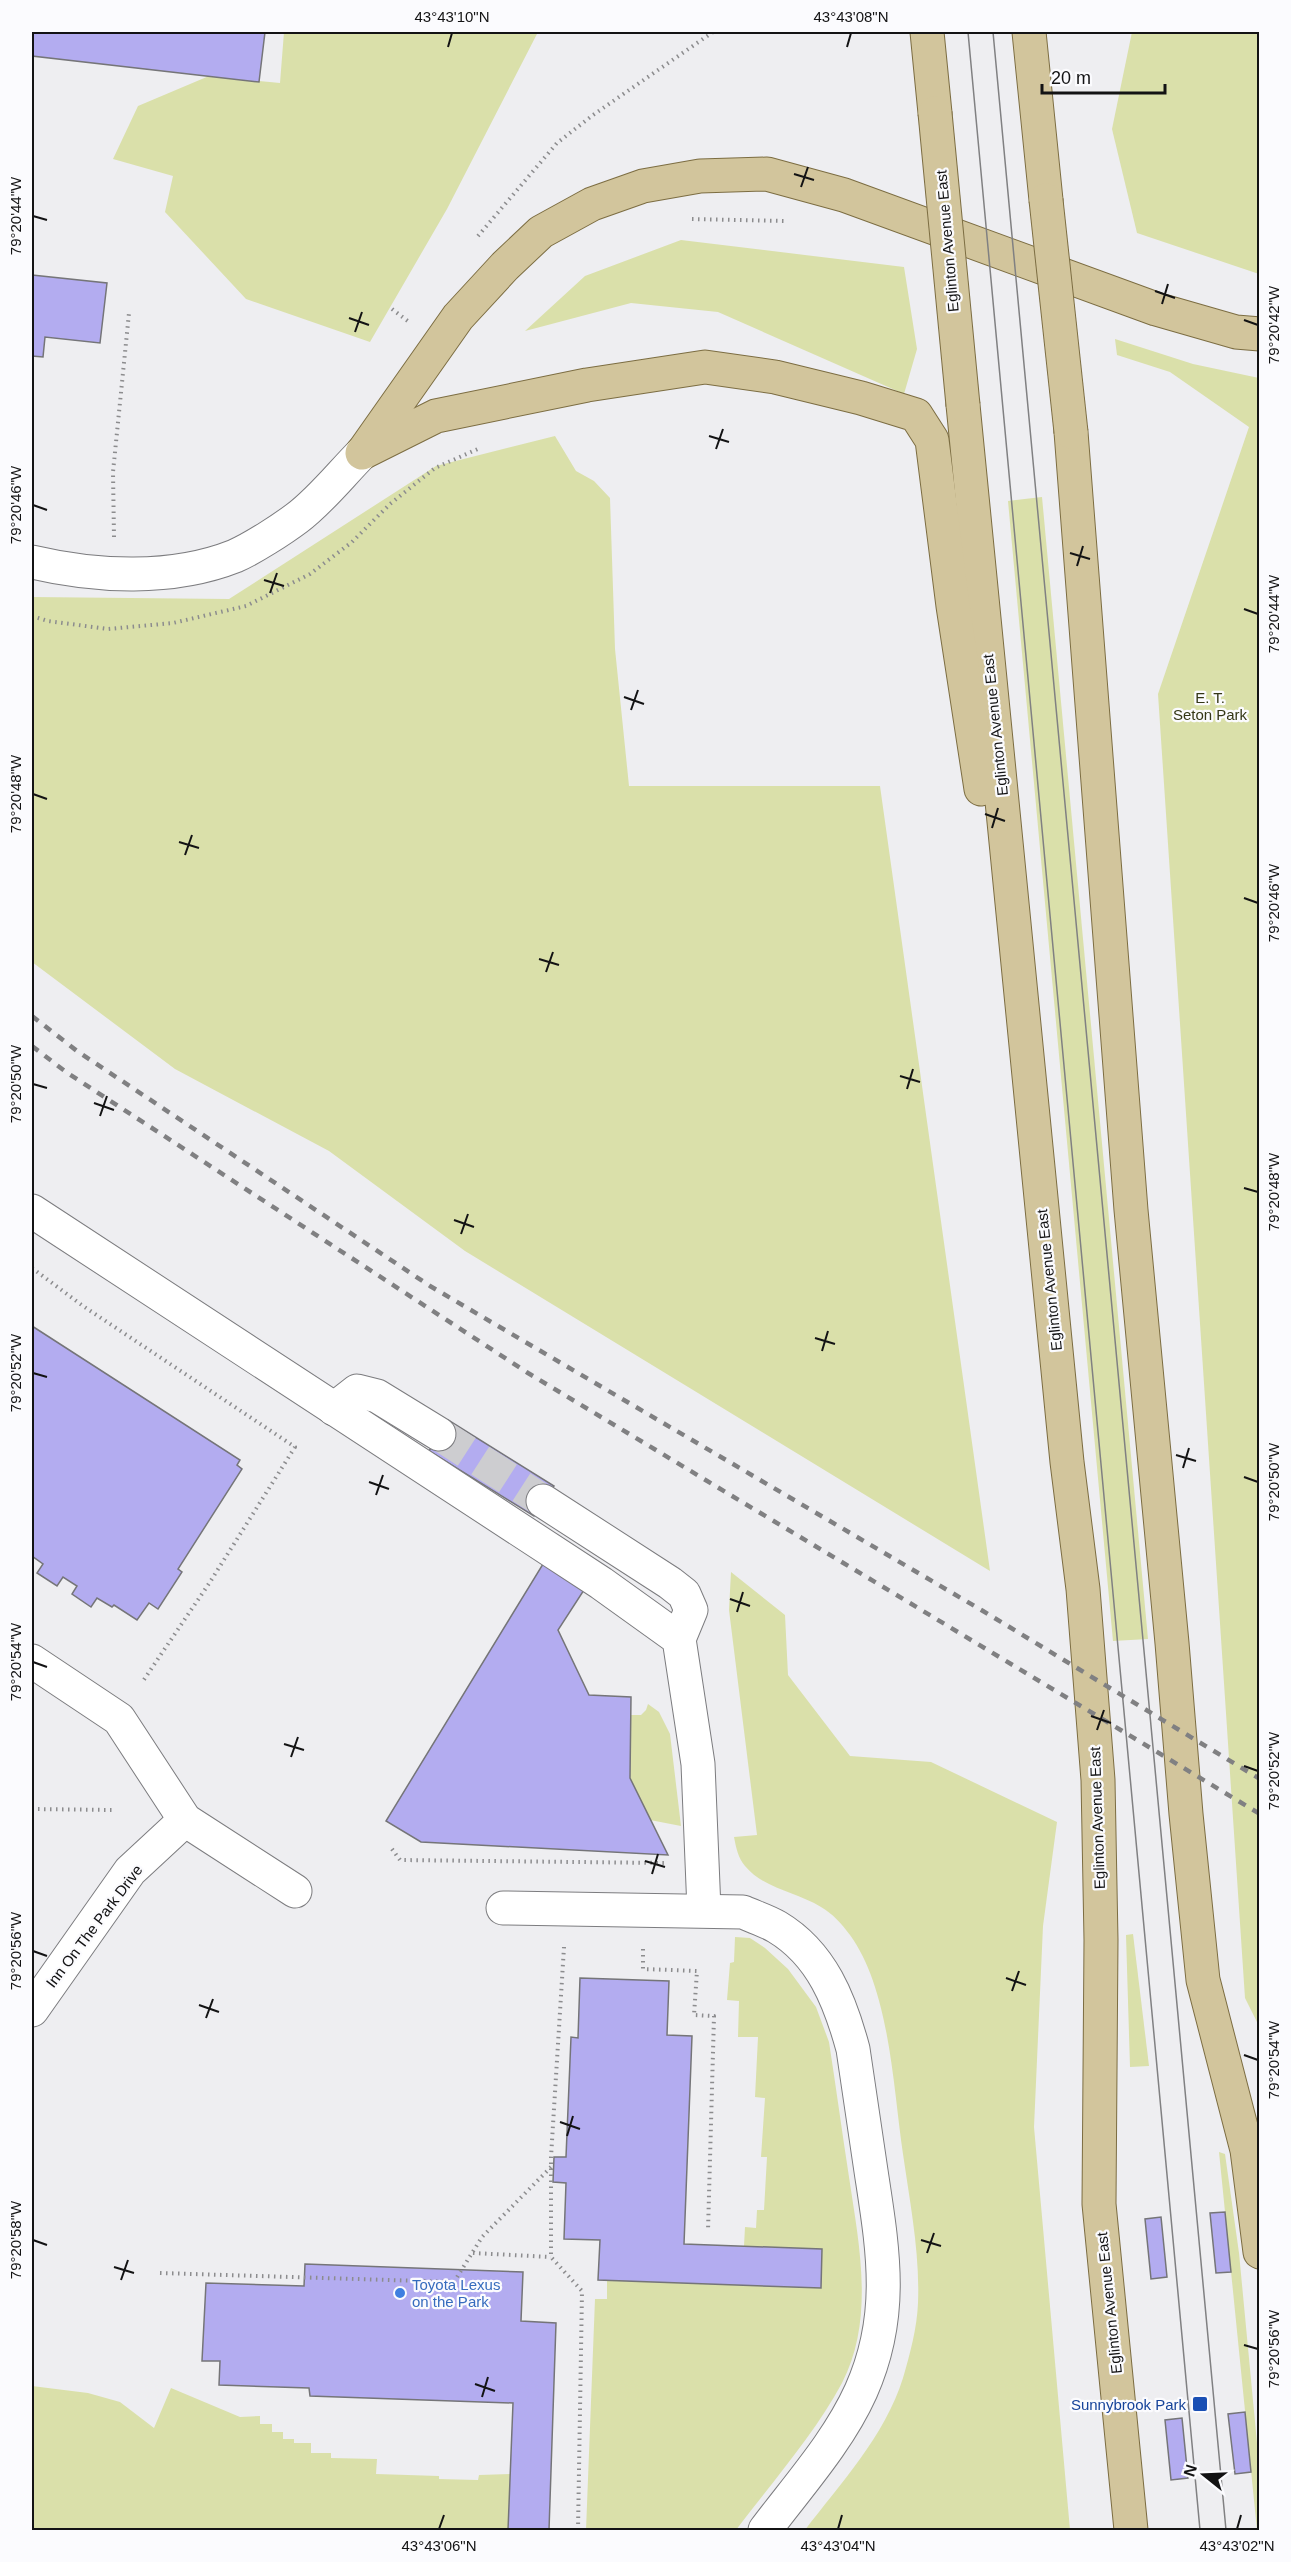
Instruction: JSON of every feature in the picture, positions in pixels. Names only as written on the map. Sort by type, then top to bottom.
[{"type":"main road","name":"Eglinton Avenue East","points":[[927,32],[1067,1462],[1083,1589],[1098,1780],[1101,1941],[1099,2204],[1131,2530]]},
{"type":"main road","points":[[1029,32],[1071,432],[1131,1210],[1203,1980],[1247,2151],[1260,2252]]},
{"type":"main road","points":[[362,453],[458,317],[505,266],[541,232],[592,204],[643,186],[700,176],[767,174],[844,195],[1156,309],[1236,332],[1260,334]]},
{"type":"main road","points":[[362,453],[436,416],[587,385],[705,367],[775,377],[861,398],[916,415],[932,440],[977,771],[1017,950]]},
{"type":"street","points":[[32,562],[61,569],[155,573],[186,568],[236,555],[298,517],[362,453]]},
{"type":"street","points":[[32,1210],[601,1583],[679,1639]]},
{"type":"street","points":[[334,1409],[357,1391],[378,1396],[439,1434]]},
{"type":"street","points":[[543,1501],[670,1583],[684,1594],[691,1610],[679,1639],[698,1764],[704,1910]]},
{"type":"street","points":[[32,1661],[119,1719],[185,1820],[295,1891]]},
{"type":"street","name":"Inn On The Park Drive","points":[[32,2010],[130,1871],[185,1820]]},
{"type":"street","points":[[503,1908],[743,1912],[776,1926],[809,1953],[831,1987],[844,2016],[853,2049],[884,2252],[884,2302],[876,2352],[861,2391],[840,2430],[765,2530]]},
{"type":"path","points":[[474,240],[557,143],[593,115],[713,32]]},
{"type":"path","points":[[684,220],[791,221]]},
{"type":"path","points":[[114,573],[113,472],[129,313]]},
{"type":"path","points":[[409,321],[414,315]]},
{"type":"path","points":[[32,1268],[83,1306],[295,1446],[210,1582],[143,1682]]},
{"type":"path","points":[[32,1809],[114,1810]]},
{"type":"path","points":[[392,1849],[400,1860],[671,1863]]},
{"type":"path","points":[[643,1944],[643,1969],[697,1971],[694,2015],[714,2016],[708,2231]]},
{"type":"path","points":[[566,1946],[562,1948],[551,2167],[551,2257],[582,2291],[578,2530]]},
{"type":"path","points":[[160,2273],[454,2282],[482,2237],[551,2167]]},
{"type":"path","points":[[473,2253],[551,2257]]},
{"type":"green space","points":[[284,32],[538,32],[447,209],[370,342],[246,299],[165,212],[173,176],[113,159],[138,106],[209,76],[280,83]]},
{"type":"green space","points":[[1132,32],[1259,32],[1259,274],[1137,233],[1112,129]]},
{"type":"green space","points":[[681,240],[904,267],[917,349],[904,394],[718,312],[631,303],[525,331],[585,276]]},
{"type":"green space","name":"E. T. Seton Park","points":[[1115,339],[1193,364],[1259,378],[1259,2026],[1245,1998],[1158,694],[1249,427],[1170,372],[1117,355]]},
{"type":"green space","points":[[555,436],[576,471],[594,481],[610,498],[615,649],[629,786],[880,786],[990,1571],[465,1251],[329,1151],[175,1069],[32,962],[32,597],[229,599],[436,466]]},
{"type":"green space","points":[[1042,497],[1148,1639],[1113,1641],[1008,501]]},
{"type":"green space","points":[[731,1572],[785,1615],[788,1675],[850,1756],[931,1762],[1057,1822],[1043,1926],[1034,2127],[1070,2530],[805,2530],[860,2459],[885,2420],[895,2399],[915,2331],[918,2303],[917,2266],[914,2228],[888,2040],[874,1983],[863,1957],[850,1935],[833,1916],[812,1902],[771,1885],[753,1874],[741,1860],[734,1837],[757,1835],[729,1610]]},
{"type":"green space","points":[[648,1704],[659,1712],[670,1734],[681,1826],[650,1820],[630,1778],[631,1715],[641,1715]]},
{"type":"green space","points":[[1133,1934],[1149,2066],[1130,2067],[1126,1935]]},
{"type":"green space","points":[[735,1937],[750,1938],[788,1969],[816,2007],[829,2042],[857,2228],[862,2281],[858,2333],[852,2359],[842,2383],[819,2420],[736,2530],[586,2530],[595,2299],[607,2299],[607,2280],[821,2287],[822,2249],[744,2246],[745,2227],[756,2228],[757,2210],[764,2210],[767,2157],[761,2157],[765,2098],[755,2097],[758,2037],[738,2037],[739,2001],[727,2000],[730,1963],[734,1962]]},
{"type":"green space","points":[[1219,2152],[1225,2154],[1239,2253],[1259,2464],[1259,2530],[1257,2530]]},
{"type":"green space","points":[[32,2386],[88,2393],[120,2402],[154,2428],[171,2388],[240,2417],[260,2416],[260,2424],[272,2424],[272,2432],[283,2432],[283,2439],[294,2439],[294,2443],[311,2443],[311,2453],[331,2453],[331,2458],[377,2459],[376,2474],[478,2480],[479,2475],[510,2474],[508,2530],[32,2530]]},
{"type":"building","points":[[32,32],[265,32],[259,82],[32,56]]},
{"type":"building","points":[[32,275],[107,283],[100,343],[45,337],[43,357],[32,356]]},
{"type":"building","points":[[32,1326],[240,1460],[237,1465],[242,1469],[178,1569],[182,1572],[158,1609],[149,1603],[137,1620],[114,1605],[112,1607],[97,1598],[91,1607],[72,1594],[77,1586],[63,1577],[57,1586],[37,1573],[43,1564],[32,1556]]},
{"type":"building","points":[[448,1420],[554,1486],[534,1516],[429,1451]]},
{"type":"building","points":[[543,1564],[584,1590],[558,1630],[589,1695],[631,1697],[630,1778],[668,1855],[421,1842],[386,1821]]},
{"type":"building","points":[[580,1978],[669,1981],[667,2035],[692,2036],[684,2244],[822,2249],[821,2288],[598,2280],[600,2240],[564,2239],[566,2183],[553,2182],[554,2157],[566,2157],[571,2037],[578,2038]]},
{"type":"building","points":[[1225,2212],[1231,2272],[1216,2273],[1210,2213]]},
{"type":"building","points":[[1161,2217],[1167,2277],[1151,2279],[1145,2219]]},
{"type":"building","points":[[305,2264],[523,2272],[521,2321],[556,2323],[549,2530],[508,2530],[513,2403],[310,2396],[309,2388],[219,2385],[220,2361],[202,2361],[206,2283],[304,2286]]},
{"type":"building","points":[[1245,2412],[1251,2472],[1235,2474],[1228,2414]]},
{"type":"building","points":[[1182,2418],[1188,2478],[1171,2480],[1165,2420]]},
{"type":"tunnel","points":[[439,1434],[543,1501]]},
{"type":"tram line","points":[[968,32],[1200,2530]]},
{"type":"tram line","points":[[993,32],[1226,2530]]},
{"type":"railway","points":[[32,1016],[77,1051],[430,1286],[983,1611],[1260,1779]]},
{"type":"railway","points":[[32,1046],[66,1072],[528,1373],[1260,1814]]},
{"type":"place","name":"Toyota Lexus on the Park","points":[[400,2293]]},
{"type":"place","name":"Sunnybrook Park","points":[[1200,2404]]}]
